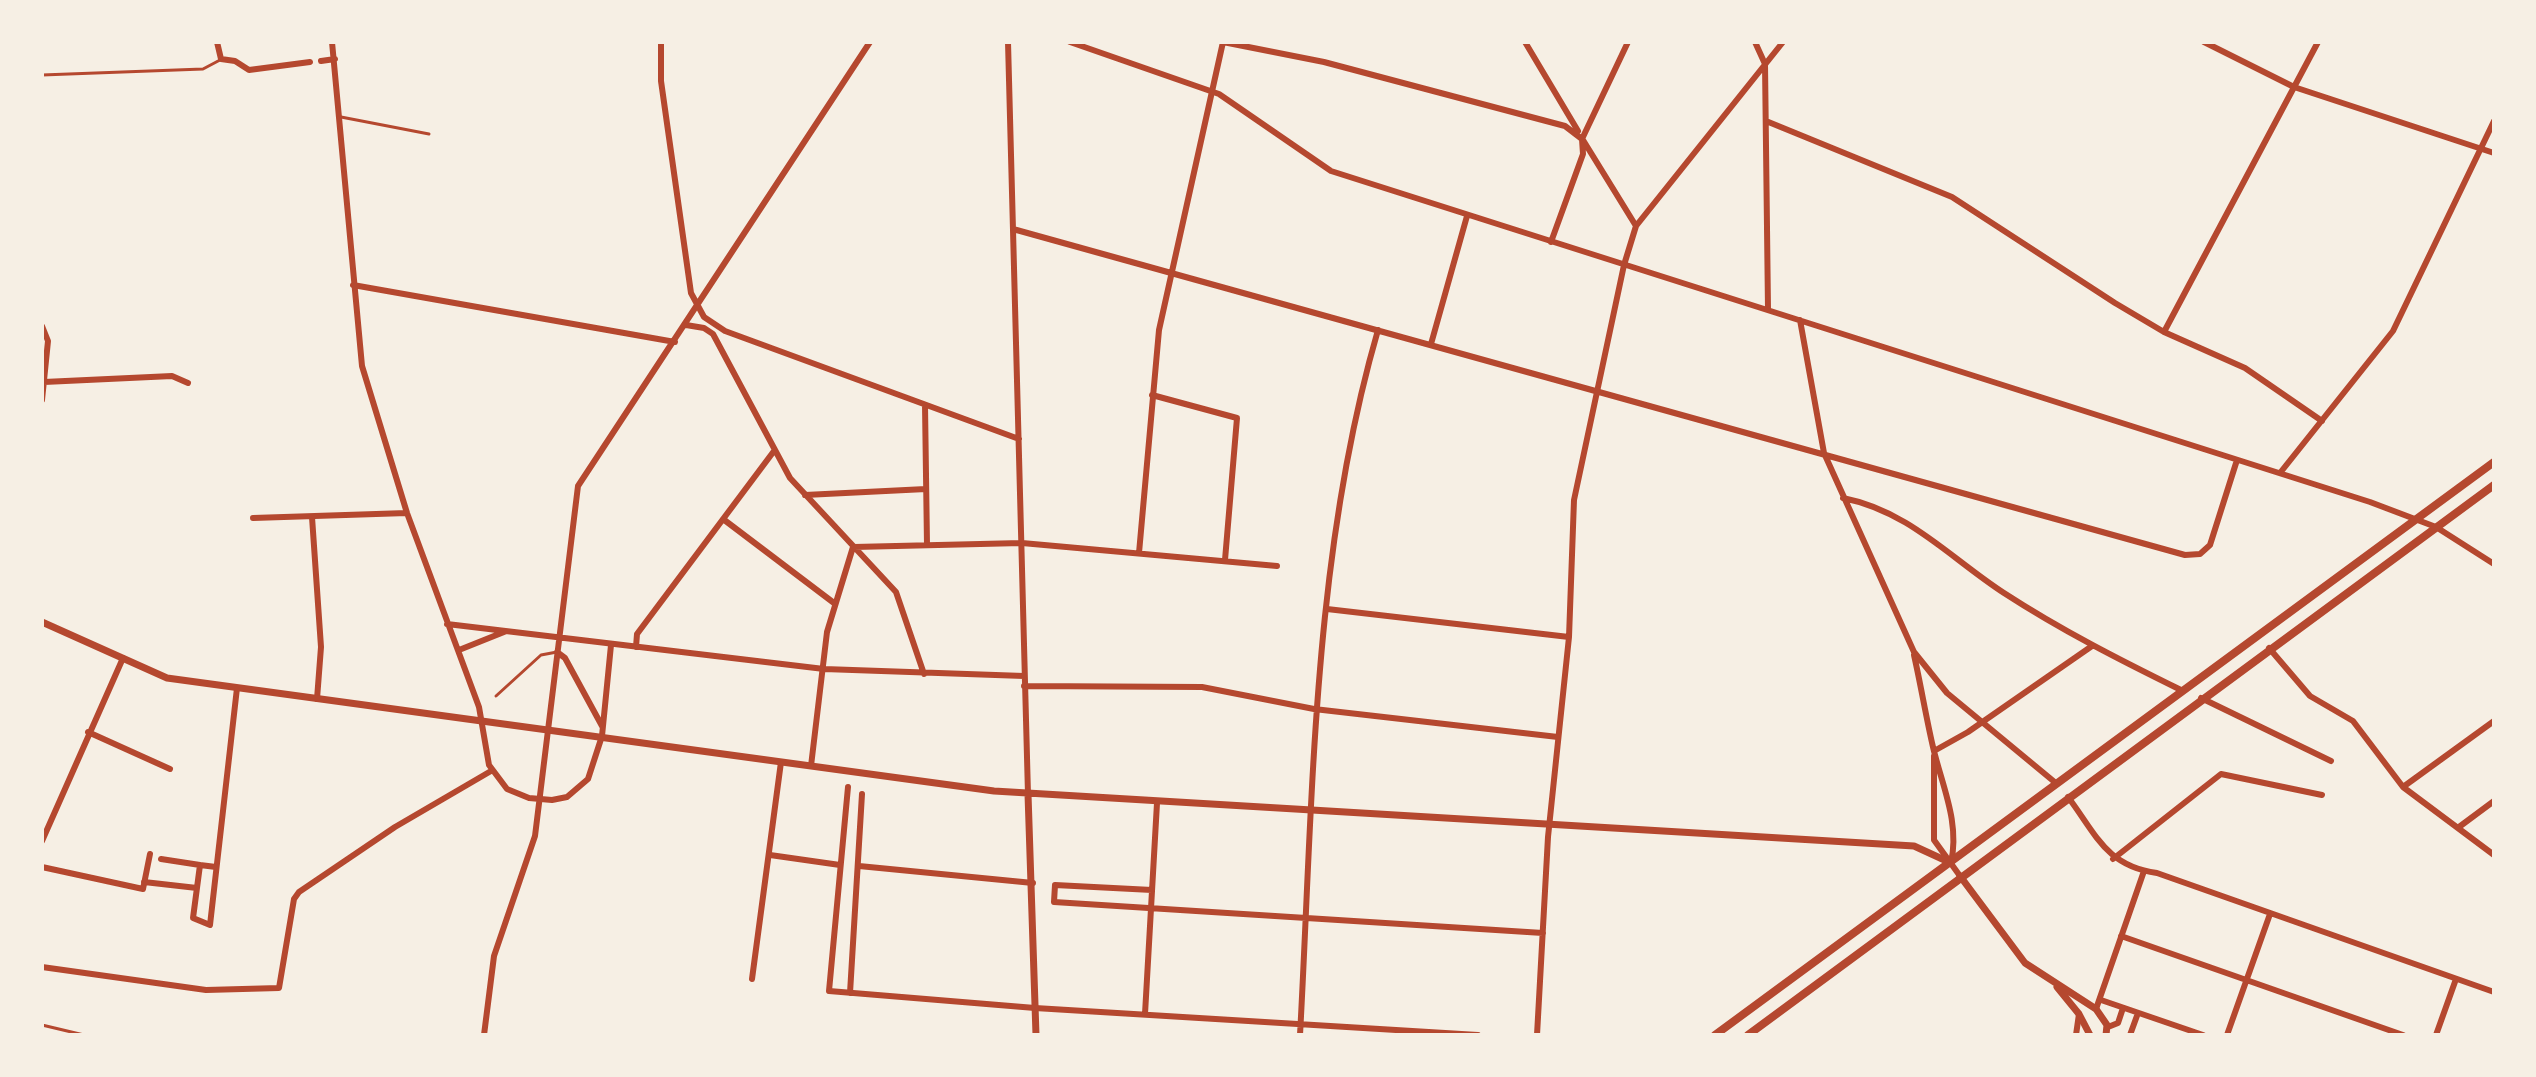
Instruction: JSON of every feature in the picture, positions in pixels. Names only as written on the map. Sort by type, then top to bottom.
[{"type":"main road","points":[[1715,1035],[2494,462]]},
{"type":"main road","points":[[1748,1035],[2201,698],[2494,485]]},
{"type":"street","points":[[217,42],[221,59],[235,61],[249,70],[310,62]]},
{"type":"street","points":[[332,42],[362,366],[407,513],[459,650],[481,720],[491,771],[507,789],[539,800],[567,797],[584,784],[596,764],[602,736],[613,645]]},
{"type":"street","points":[[661,42],[661,81],[689,284],[697,308],[706,320],[725,331],[1019,439]]},
{"type":"street","points":[[484,1035],[494,956],[533,842],[578,486],[870,42]]},
{"type":"street","points":[[1008,42],[1036,1035]]},
{"type":"street","points":[[1070,42],[1210,91],[1318,165],[1467,216],[1768,309],[2417,519],[2436,527],[2494,564]]},
{"type":"street","points":[[1139,553],[1159,330],[1223,42],[1389,78],[1565,126],[1582,139]]},
{"type":"street","points":[[1525,42],[1636,226]]},
{"type":"street","points":[[1551,242],[1583,154],[1582,139],[1628,42]]},
{"type":"street","points":[[1755,42],[1765,64],[1768,309]]},
{"type":"street","points":[[1537,1035],[1550,826],[1569,637],[1574,500],[1624,265],[1636,226],[1783,42]]},
{"type":"street","points":[[2204,42],[2294,87],[2494,153]]},
{"type":"street","points":[[2164,332],[2318,42]]},
{"type":"street","points":[[321,61],[335,59]]},
{"type":"street","points":[[1766,121],[1952,197],[2164,332],[2245,368],[2322,421]]},
{"type":"street","points":[[2280,473],[2393,331],[2494,121]]},
{"type":"street","points":[[1431,344],[1467,216]]},
{"type":"street","points":[[1013,229],[2194,556],[2210,545],[2237,460]]},
{"type":"street","points":[[689,284],[711,284]]},
{"type":"street","points":[[353,285],[675,342]]},
{"type":"street","points":[[1800,320],[1824,453],[1914,652],[1939,685],[2057,784]]},
{"type":"street","points":[[686,325],[709,330],[774,451],[805,495],[896,592],[924,674]]},
{"type":"street","points":[[42,326],[48,341],[42,400]]},
{"type":"street","points":[[1300,1035],[1312,812],[1314,709],[1353,423],[1378,330]]},
{"type":"street","points":[[718,345],[725,331]]},
{"type":"street","points":[[44,382],[172,376],[188,383]]},
{"type":"street","points":[[1152,395],[1237,418],[1225,560]]},
{"type":"street","points":[[925,405],[927,545]]},
{"type":"street","points":[[636,647],[637,634],[774,451]]},
{"type":"street","points":[[805,495],[926,489]]},
{"type":"street","points":[[1843,498],[1863,502],[1918,528],[2001,591],[2092,646],[2181,690]]},
{"type":"street","points":[[253,518],[407,513]]},
{"type":"street","points":[[312,517],[321,647],[317,699]]},
{"type":"street","points":[[723,519],[834,603]]},
{"type":"street","points":[[853,547],[1022,543],[1277,566]]},
{"type":"street","points":[[811,766],[834,603],[853,547]]},
{"type":"street","points":[[1327,609],[1569,637]]},
{"type":"street","points":[[42,622],[167,678],[1028,794],[1914,846],[1951,863]]},
{"type":"street","points":[[447,624],[824,669],[1024,676]]},
{"type":"street","points":[[459,650],[506,632]]},
{"type":"street","points":[[1934,751],[1981,723],[2092,646]]},
{"type":"street","points":[[2269,648],[2310,696],[2353,721],[2403,787],[2494,855]]},
{"type":"street","points":[[557,652],[565,658],[602,726]]},
{"type":"street","points":[[1914,652],[1934,751],[1947,789],[1953,827],[1951,863]]},
{"type":"street","points":[[42,841],[123,658]]},
{"type":"street","points":[[1024,686],[1192,686],[1314,709],[1558,737]]},
{"type":"street","points":[[200,865],[193,918],[210,925],[237,688]]},
{"type":"street","points":[[2201,698],[2331,761]]},
{"type":"street","points":[[2403,787],[2494,721]]},
{"type":"street","points":[[88,732],[170,769]]},
{"type":"street","points":[[1934,751],[1934,834],[1937,846],[2020,958],[2056,986],[2096,1009],[2107,1031],[2118,1023],[2123,1008]]},
{"type":"street","points":[[752,979],[781,762]]},
{"type":"street","points":[[42,967],[206,990],[279,988],[294,899],[299,892],[395,827],[491,771]]},
{"type":"street","points":[[2113,859],[2221,774],[2322,795]]},
{"type":"street","points":[[848,787],[829,991],[1035,1008],[1478,1035]]},
{"type":"street","points":[[850,993],[862,794]]},
{"type":"street","points":[[2068,797],[2113,859],[2494,992]]},
{"type":"street","points":[[2459,827],[2494,801]]},
{"type":"street","points":[[1145,1014],[1157,803]]},
{"type":"street","points":[[42,867],[143,889],[150,854]]},
{"type":"street","points":[[770,855],[840,865]]},
{"type":"street","points":[[161,859],[216,867]]},
{"type":"street","points":[[859,866],[1033,883]]},
{"type":"street","points":[[2096,1009],[2144,871]]},
{"type":"street","points":[[144,882],[197,888]]},
{"type":"street","points":[[1152,890],[1055,885],[1054,902],[1543,933]]},
{"type":"street","points":[[2227,1035],[2270,914]]},
{"type":"street","points":[[2121,936],[2403,1035]]},
{"type":"street","points":[[2436,1035],[2456,979]]},
{"type":"street","points":[[2056,986],[2079,1014],[2087,1032]]},
{"type":"street","points":[[2101,1000],[2203,1035]]},
{"type":"street","points":[[2130,1035],[2138,1013]]},
{"type":"street","points":[[2076,1035],[2079,1014]]},
{"type":"street","points":[[2087,1032],[2092,1020],[2099,1019]]},
{"type":"lane","points":[[42,75],[203,69],[221,59]]},
{"type":"lane","points":[[341,117],[429,134]]},
{"type":"lane","points":[[496,696],[541,655],[557,652]]},
{"type":"lane","points":[[42,1025],[65,1033],[84,1035]]}]
